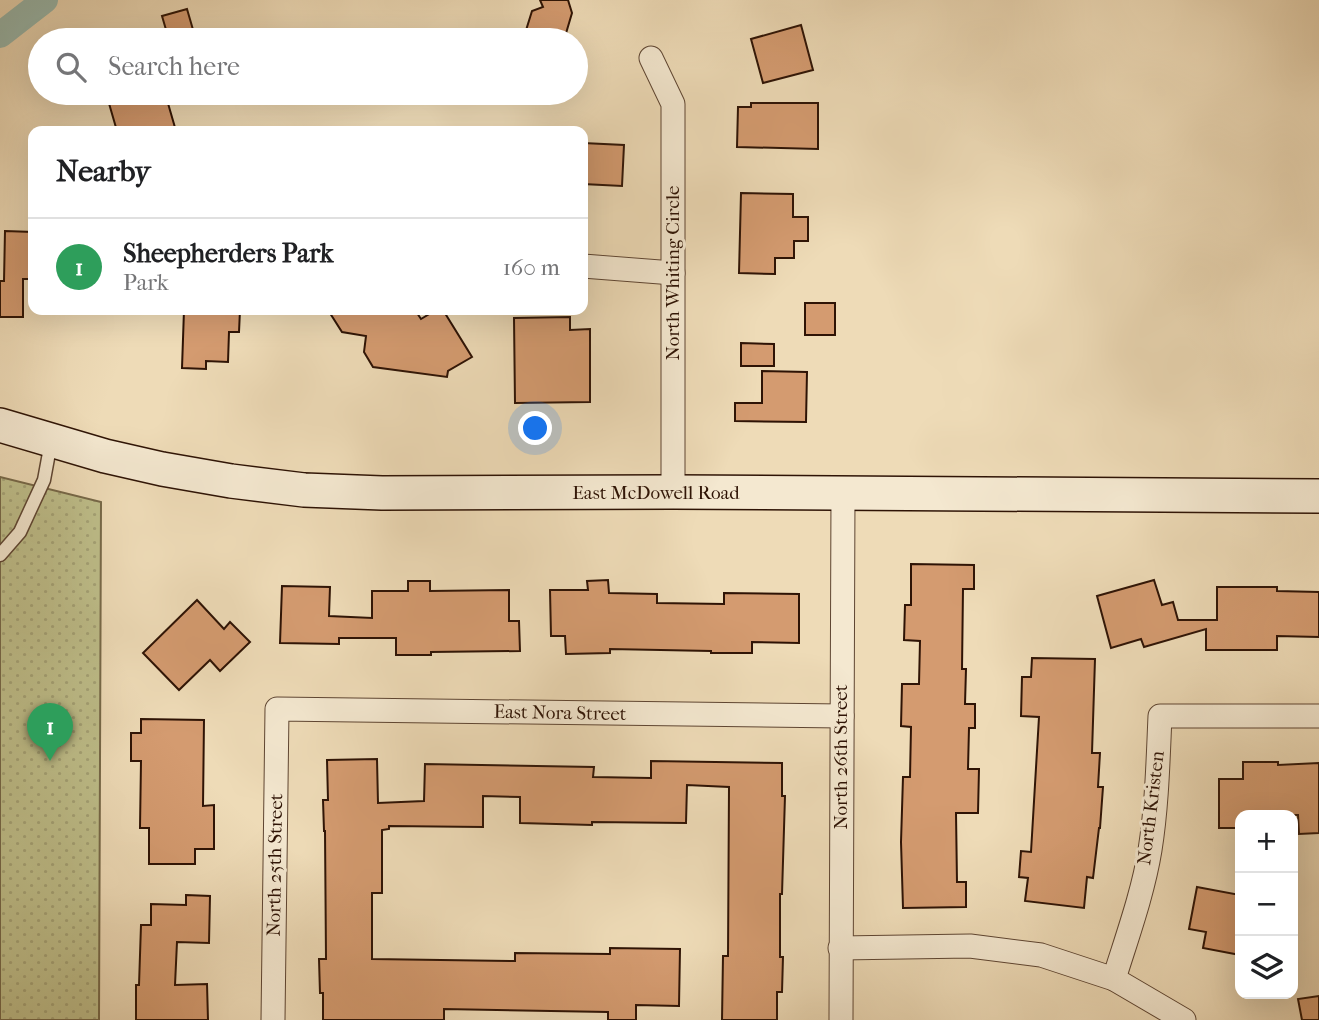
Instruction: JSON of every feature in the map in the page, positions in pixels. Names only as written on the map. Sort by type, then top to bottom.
[{"type":"main road","name":"East McDowell Road","points":[[0,425],[105,456],[162,469],[304,490],[382,493],[1319,496]]},
{"type":"street","name":"North Whiting Circle","points":[[651,58],[673,104],[673,492]]},
{"type":"street","points":[[588,266],[673,273]]},
{"type":"street","name":"North 26th Street","points":[[841,1020],[843,494]]},
{"type":"street","name":"East Nora Street","points":[[277,709],[842,716]]},
{"type":"street","name":"North 25th Street","points":[[273,1020],[277,709]]},
{"type":"street","name":"North Kristen","points":[[1114,979],[1135,911],[1149,852],[1157,788],[1160,716],[1319,716]]},
{"type":"street","points":[[840,948],[970,946],[1041,955],[1114,979],[1184,1020]]},
{"type":"lane","points":[[0,555],[20,532],[44,480],[51,441]]},
{"type":"green space","points":[[0,477],[101,502],[99,1020],[0,1020]]},
{"type":"building","points":[[540,0],[568,0],[572,13],[568,28],[527,28],[532,11],[543,7]]},
{"type":"building","points":[[187,9],[193,28],[166,28],[162,16]]},
{"type":"building","points":[[801,25],[813,70],[763,83],[751,39]]},
{"type":"building","points":[[751,103],[818,103],[818,149],[737,147],[738,107],[751,107]]},
{"type":"building","points":[[109,105],[168,105],[175,126],[116,126]]},
{"type":"building","points":[[588,143],[624,145],[622,186],[588,184]]},
{"type":"building","points":[[741,193],[793,194],[793,217],[808,217],[808,241],[794,241],[794,258],[775,258],[775,274],[739,273]]},
{"type":"building","points":[[5,231],[28,232],[28,279],[23,279],[23,317],[0,317],[0,281],[4,281]]},
{"type":"building","points":[[805,303],[835,303],[835,335],[805,335]]},
{"type":"building","points":[[184,315],[240,315],[239,332],[229,332],[228,362],[206,361],[206,369],[182,368]]},
{"type":"building","points":[[331,315],[418,315],[421,319],[428,315],[446,315],[472,357],[448,371],[447,377],[373,367],[364,352],[366,336],[342,332]]},
{"type":"building","points":[[570,317],[570,330],[590,329],[590,402],[515,403],[514,318]]},
{"type":"building","points":[[741,343],[774,344],[774,366],[741,366]]},
{"type":"building","points":[[762,371],[807,372],[806,422],[735,421],[735,403],[762,403]]},
{"type":"building","points":[[911,564],[974,565],[974,589],[963,589],[962,669],[966,669],[965,704],[975,704],[975,728],[969,728],[968,769],[979,769],[978,813],[956,813],[957,882],[966,882],[966,907],[903,908],[903,777],[910,777],[911,727],[901,726],[902,684],[919,684],[920,641],[904,640],[905,605],[911,605]]},
{"type":"building","points":[[608,580],[609,593],[657,594],[657,603],[724,604],[724,593],[799,594],[799,643],[752,642],[752,653],[610,649],[610,653],[566,654],[565,636],[551,636],[550,590],[588,590],[587,581]]},
{"type":"building","points":[[1154,580],[1162,605],[1173,602],[1178,620],[1217,620],[1217,587],[1277,587],[1277,591],[1319,592],[1319,637],[1277,636],[1277,650],[1206,650],[1206,629],[1144,647],[1141,639],[1111,648],[1097,596]]},
{"type":"building","points":[[408,581],[430,581],[430,591],[509,590],[509,621],[519,621],[520,651],[396,655],[396,638],[339,638],[339,644],[280,643],[282,586],[330,587],[329,616],[372,618],[372,591],[408,591]]},
{"type":"building","points":[[197,600],[224,629],[230,622],[250,642],[220,671],[210,660],[179,690],[143,653]]},
{"type":"building","points":[[1032,658],[1095,659],[1092,753],[1100,753],[1098,787],[1103,787],[1093,878],[1087,877],[1084,908],[1025,901],[1028,878],[1019,877],[1021,851],[1031,852],[1039,717],[1021,716],[1022,677],[1031,677]]},
{"type":"building","points":[[141,719],[204,720],[203,806],[214,805],[214,849],[195,849],[195,864],[149,864],[149,828],[140,828],[141,761],[131,761],[131,733],[141,733]]},
{"type":"building","points":[[377,759],[378,803],[424,801],[425,764],[594,767],[593,777],[651,778],[651,761],[782,763],[782,796],[785,796],[780,957],[783,957],[782,992],[777,992],[777,1020],[722,1020],[723,956],[728,956],[729,787],[687,785],[686,823],[520,823],[520,797],[483,796],[483,827],[389,826],[389,829],[382,830],[382,893],[372,893],[372,959],[515,961],[515,953],[610,954],[610,948],[680,949],[679,1006],[636,1005],[636,1020],[608,1020],[608,1012],[444,1009],[444,1020],[323,1020],[319,959],[326,959],[323,800],[328,800],[327,760]]},
{"type":"building","points":[[1243,762],[1278,762],[1278,765],[1319,763],[1319,833],[1299,834],[1298,810],[1235,810],[1235,828],[1219,828],[1219,779],[1243,779]]},
{"type":"building","points":[[1197,887],[1235,894],[1235,954],[1203,948],[1206,932],[1189,929]]},
{"type":"building","points":[[186,895],[210,896],[209,943],[177,942],[175,985],[207,984],[208,1020],[136,1020],[141,925],[151,925],[151,904],[186,905]]},
{"type":"building","points":[[1319,996],[1319,1020],[1302,1020],[1298,999]]},
{"type":"waterway","points":[[0,35],[45,0]]},
{"type":"place","name":"Sheepherders Park","points":[[50,761]]}]
